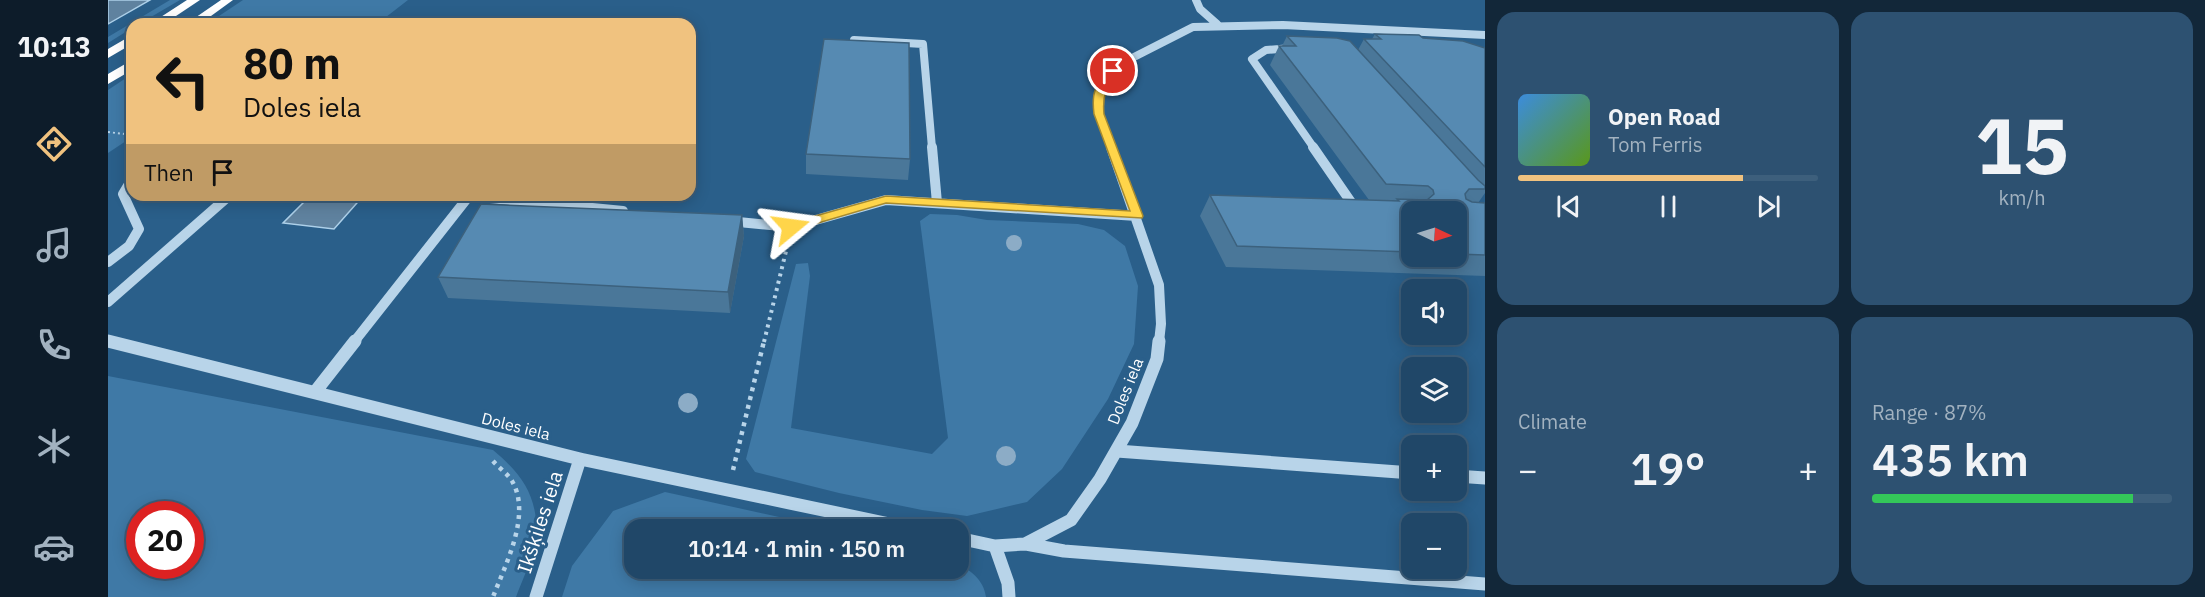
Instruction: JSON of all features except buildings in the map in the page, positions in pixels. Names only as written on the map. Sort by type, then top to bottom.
[{"type":"highway","points":[[166,18],[195,0]]},
{"type":"highway","points":[[201,18],[228,0]]},
{"type":"highway","points":[[108,54],[126,43]]},
{"type":"highway","points":[[108,80],[126,68]]},
{"type":"street","points":[[1196,0],[1200,9],[1217,24]]},
{"type":"street","name":"Doles iela","points":[[969,540],[995,546],[1025,544],[1071,520],[1117,451],[1132,423],[1157,359],[1161,324],[1159,285],[1137,216],[1099,114],[1097,99],[1101,85],[1113,71],[1134,57],[1193,27],[1217,24],[1354,27],[1485,35]]},
{"type":"street","points":[[854,40],[923,44],[937,203]]},
{"type":"street","points":[[1300,48],[1275,47],[1258,53],[1252,59],[1353,205],[1367,212]]},
{"type":"street","points":[[722,220],[791,227],[886,200],[1137,216]]},
{"type":"street","points":[[108,262],[129,246],[139,229],[126,201]]},
{"type":"street","points":[[108,302],[223,201]]},
{"type":"street","points":[[315,392],[465,201]]},
{"type":"street","points":[[523,201],[630,211]]},
{"type":"street","name":"Doles iela","points":[[108,341],[580,459],[868,519]]},
{"type":"street","points":[[1117,451],[1401,472]]},
{"type":"street","name":"Ikšķiles iela","points":[[536,597],[580,459]]},
{"type":"street","points":[[1467,477],[1485,478]]},
{"type":"street","points":[[1025,544],[1076,552],[1485,584]]},
{"type":"street","points":[[995,546],[1008,583],[1010,597]]},
{"type":"path","points":[[108,132],[126,134]]},
{"type":"path","points":[[728,488],[791,227]]},
{"type":"path","points":[[484,458],[492,461],[513,482],[519,504],[515,538],[493,597]]},
{"type":"shaded area","points":[[108,0],[150,0],[108,24]]},
{"type":"shaded area","points":[[170,0],[180,0],[149,18],[140,18]]},
{"type":"shaded area","points":[[243,0],[408,0],[385,18],[216,18]]},
{"type":"shaded area","points":[[126,26],[126,32],[108,43],[108,37]]},
{"type":"shaded area","points":[[126,78],[126,141],[108,153],[108,90]]},
{"type":"shaded area","points":[[305,201],[359,201],[334,229],[283,223]]},
{"type":"shaded area","points":[[930,214],[957,215],[987,220],[1078,224],[1104,230],[1125,246],[1138,286],[1134,344],[1108,399],[1062,469],[1027,502],[967,516],[922,510],[839,493],[755,472],[746,459],[796,264],[808,263],[810,276],[791,428],[932,454],[948,438],[920,221]]},
{"type":"shaded area","points":[[108,376],[493,450],[521,478],[532,499],[535,511],[535,546],[516,597],[108,597]]},
{"type":"shaded area","points":[[665,492],[788,519],[624,519],[624,579],[969,579],[969,571],[983,586],[986,597],[562,597],[572,566],[613,511]]},
{"type":"route","points":[[791,227],[886,200],[1137,216],[1099,114],[1097,99],[1101,85],[1113,71]]}]
